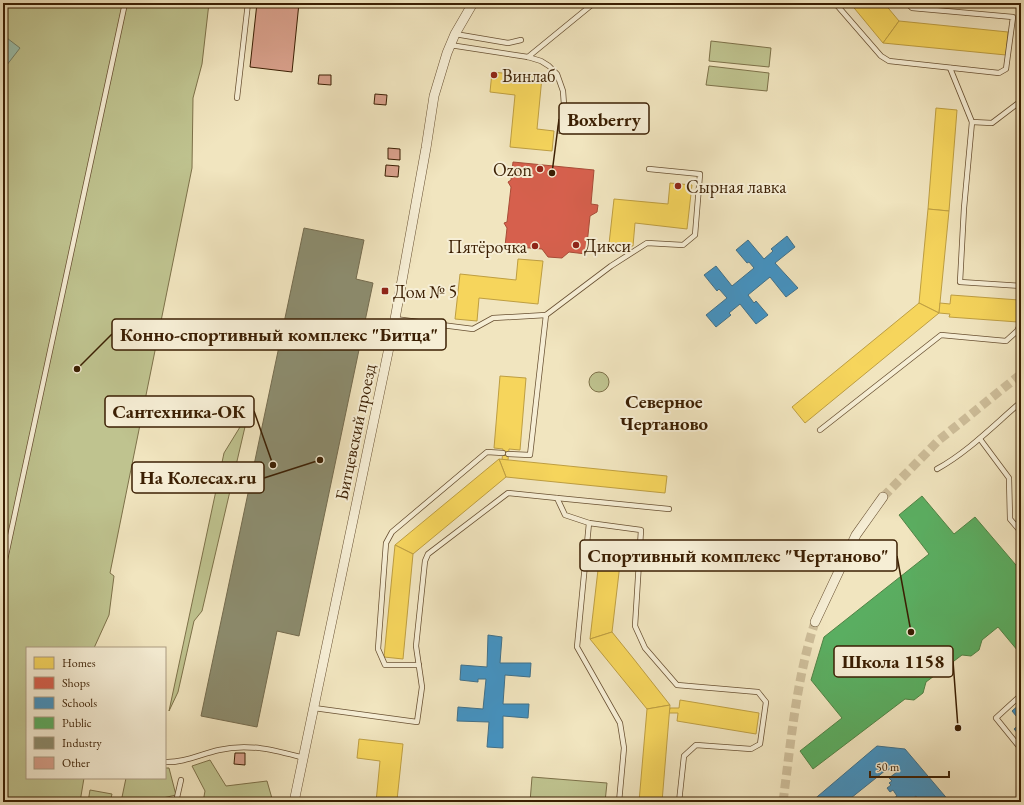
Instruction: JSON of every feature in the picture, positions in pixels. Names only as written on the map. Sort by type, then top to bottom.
[{"type":"street","name":"Битцевский проезд","points":[[294,802],[395,319],[425,156],[434,96],[450,45],[473,3]]},
{"type":"street","points":[[815,622],[856,535],[883,497]]},
{"type":"lane","points":[[3,569],[125,3]]},
{"type":"lane","points":[[237,98],[248,3]]},
{"type":"lane","points":[[528,57],[594,3]]},
{"type":"lane","points":[[835,3],[881,56],[889,61],[999,73],[1006,69],[1013,17],[912,8],[907,3]]},
{"type":"lane","points":[[455,34],[508,43],[522,40]]},
{"type":"lane","points":[[450,45],[528,57],[541,60],[549,66],[557,74],[561,81],[564,105],[560,132]]},
{"type":"lane","points":[[950,68],[972,122],[960,282],[1021,286]]},
{"type":"lane","points":[[972,122],[992,123],[1021,101]]},
{"type":"lane","points":[[395,319],[473,329],[493,318],[546,315],[611,266],[647,244],[683,245],[695,234],[700,174],[649,168]]},
{"type":"lane","points":[[419,664],[385,664],[378,649],[386,543],[392,532],[487,452],[530,455],[546,315]]},
{"type":"lane","points":[[820,430],[941,335],[1006,341],[1017,331],[1021,323]]},
{"type":"lane","points":[[937,469],[980,438],[1021,402]]},
{"type":"lane","points":[[980,438],[1008,478],[1010,520],[1021,532]]},
{"type":"lane","points":[[314,708],[417,722],[422,687],[416,646],[425,561],[428,554],[508,493],[669,509]]},
{"type":"lane","points":[[557,498],[565,515],[588,523],[641,530],[634,626],[645,648],[677,685],[758,692],[766,702],[760,744],[751,749],[696,745],[684,756],[678,802]]},
{"type":"lane","points":[[588,523],[577,647],[620,724],[624,748],[619,802]]},
{"type":"lane","points":[[1021,695],[996,718],[1021,749]]},
{"type":"lane","points":[[166,762],[187,759],[220,750],[245,746],[273,750],[304,758]]},
{"type":"lane","points":[[176,802],[181,780]]},
{"type":"shaded area","points":[[3,3],[209,3],[202,64],[193,98],[192,168],[110,573],[114,576],[109,615],[94,647],[26,647],[26,779],[84,779],[80,802],[3,802]]},
{"type":"shaded area","points":[[3,35],[20,48],[3,70]]},
{"type":"shaded area","points":[[711,41],[771,48],[769,67],[709,61]]},
{"type":"shaded area","points":[[709,66],[769,73],[767,91],[706,85]]},
{"type":"shaded area","points":[[599,372],[606,375],[609,382],[606,389],[599,392],[592,389],[589,382],[592,375]]},
{"type":"shaded area","points":[[248,414],[202,611],[194,621],[178,692],[169,711],[224,453]]},
{"type":"shaded area","points":[[210,760],[226,786],[267,781],[273,802],[203,802],[205,791],[192,766]]},
{"type":"shaded area","points":[[166,768],[169,768],[176,795],[154,800],[155,802],[121,802],[126,779],[166,779]]},
{"type":"shaded area","points":[[532,777],[607,783],[605,802],[530,802]]},
{"type":"shaded area","points":[[90,790],[112,794],[110,802],[88,802]]},
{"type":"building: Homes","points":[[850,3],[884,3],[899,21],[883,43]]},
{"type":"building: Homes","points":[[899,21],[1008,32],[1006,55],[883,43]]},
{"type":"building: Homes","points":[[492,72],[542,77],[537,129],[554,131],[552,151],[510,147],[515,95],[490,92]]},
{"type":"building: Homes","points":[[936,108],[957,110],[949,211],[928,209]]},
{"type":"building: Homes","points":[[670,183],[692,185],[687,229],[635,223],[633,246],[609,244],[614,199],[668,204]]},
{"type":"building: Homes","points":[[928,209],[949,211],[939,313],[919,303]]},
{"type":"building: Homes","points":[[518,259],[543,261],[538,304],[479,298],[477,321],[455,319],[460,274],[516,280]]},
{"type":"building: Homes","points":[[951,295],[1019,300],[1018,322],[949,317],[950,314],[939,313],[940,303],[950,304]]},
{"type":"building: Homes","points":[[919,303],[939,313],[805,423],[792,407]]},
{"type":"building: Homes","points":[[500,376],[526,378],[520,450],[509,449],[508,460],[502,460],[503,449],[494,448]]},
{"type":"building: Homes","points":[[499,459],[667,476],[665,493],[506,477]]},
{"type":"building: Homes","points":[[499,459],[506,477],[413,554],[395,545]]},
{"type":"building: Homes","points":[[395,545],[413,554],[403,659],[384,657]]},
{"type":"building: Homes","points":[[599,561],[620,564],[612,632],[590,639]]},
{"type":"building: Homes","points":[[612,632],[670,705],[647,709],[590,639]]},
{"type":"building: Homes","points":[[680,700],[759,713],[756,734],[677,721],[678,713],[669,713],[670,708],[679,708]]},
{"type":"building: Homes","points":[[670,705],[662,802],[639,802],[647,709]]},
{"type":"building: Homes","points":[[359,739],[403,744],[397,800],[420,802],[376,802],[380,761],[357,758]]},
{"type":"building: Shops","points":[[513,162],[594,170],[591,204],[598,205],[597,212],[590,216],[586,254],[569,252],[562,258],[548,257],[542,249],[505,246],[507,228],[504,223],[507,222],[511,187],[508,182],[511,180]]},
{"type":"building: Schools","points":[[787,236],[795,247],[775,263],[798,288],[786,297],[770,277],[748,295],[754,303],[756,301],[768,315],[756,324],[740,304],[729,313],[731,315],[716,327],[706,315],[727,298],[719,289],[717,291],[704,275],[716,266],[732,286],[754,268],[749,262],[747,263],[736,250],[748,240],[764,259],[773,251],[771,249]]},
{"type":"building: Schools","points":[[488,635],[502,637],[500,663],[531,663],[530,677],[505,675],[503,704],[529,704],[528,718],[503,716],[503,748],[487,747],[489,722],[457,721],[458,707],[483,709],[486,679],[478,679],[478,682],[460,680],[461,665],[487,667]]},
{"type":"building: Schools","points":[[1021,703],[1021,722],[1012,711]]},
{"type":"building: Schools","points":[[1021,723],[1021,737],[1014,729]]},
{"type":"building: Schools","points":[[877,746],[905,749],[950,802],[920,802],[916,796],[908,802],[901,799],[898,802],[894,798],[897,796],[893,790],[890,792],[887,788],[891,785],[889,783],[892,781],[889,778],[897,772],[895,769],[886,770],[846,802],[811,802]]},
{"type":"building: Public","points":[[922,496],[954,534],[975,517],[1021,571],[1021,649],[1018,651],[998,627],[982,640],[979,650],[971,656],[962,655],[926,682],[923,693],[914,700],[905,699],[813,769],[800,751],[842,718],[811,680],[824,637],[929,554],[899,515]]},
{"type":"building: Industry","points":[[304,228],[364,240],[356,279],[373,283],[299,636],[277,631],[257,727],[201,716]]},
{"type":"building: Other","points":[[257,3],[299,3],[292,72],[250,67]]},
{"type":"building: Other","points":[[319,75],[331,75],[331,85],[318,84]]},
{"type":"building: Other","points":[[375,94],[387,95],[386,105],[374,104]]},
{"type":"building: Other","points":[[388,148],[400,149],[400,160],[388,159]]},
{"type":"building: Other","points":[[386,165],[399,166],[398,177],[385,176]]},
{"type":"building: Other","points":[[235,753],[245,753],[245,765],[234,764]]},
{"type":"tunnel","points":[[883,497],[939,440],[1021,374]]},
{"type":"tunnel","points":[[783,802],[803,666],[815,622]]},
{"type":"place","name":"Винлаб","points":[[494,75]]},
{"type":"place","name":"Ozon","points":[[540,169]]},
{"type":"place","name":"Boxberry","points":[[552,173]]},
{"type":"place","name":"Сырная лавка","points":[[678,186]]},
{"type":"place","name":"Дикси","points":[[576,245]]},
{"type":"place","name":"Пятёрочка","points":[[535,246]]},
{"type":"place","name":"Дом № 5","points":[[385,291]]},
{"type":"place","name":"Конно-спортивный комплекс \"Битца\"","points":[[77,369]]},
{"type":"place","name":"На Колесах.ru","points":[[320,460]]},
{"type":"place","name":"Сантехника-ОК","points":[[273,465]]},
{"type":"place","name":"Спортивный комплекс \"Чертаново\"","points":[[911,632]]},
{"type":"place","name":"Школа 1158","points":[[958,728]]},
{"type":"district","name":"Северное Чертаново","points":[[664,412]]}]
